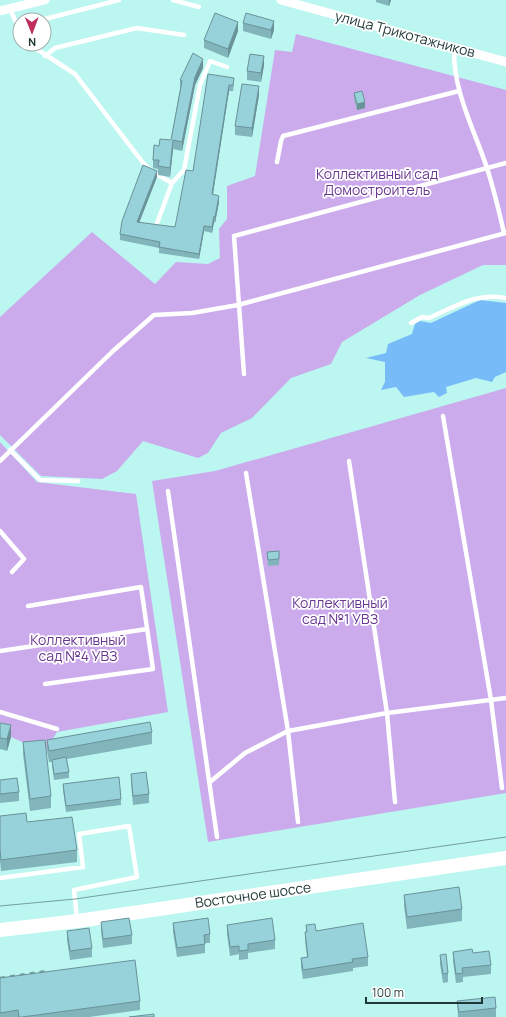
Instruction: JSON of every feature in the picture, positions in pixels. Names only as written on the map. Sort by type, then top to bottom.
[{"type":"main road","name":"Восточное шоссе","points":[[0,930],[78,921],[506,858]]},
{"type":"street","points":[[0,11],[45,0]]},
{"type":"street","name":"улица Трикотажников","points":[[281,0],[454,49],[506,62]]},
{"type":"lane","points":[[52,17],[119,0]]},
{"type":"lane","points":[[172,0],[199,7]]},
{"type":"lane","points":[[10,9],[12,13]]},
{"type":"lane","points":[[45,56],[55,48],[137,28],[184,35]]},
{"type":"lane","points":[[0,461],[113,351],[154,315],[192,313],[238,305],[505,233],[487,168],[459,91],[454,67],[454,49]]},
{"type":"lane","points":[[40,52],[75,74],[144,164],[154,173],[172,183]]},
{"type":"lane","points":[[156,226],[172,183],[184,170],[200,85],[210,61],[227,67]]},
{"type":"lane","points":[[277,162],[283,136],[459,91]]},
{"type":"lane","points":[[244,374],[233,240],[234,236],[506,163]]},
{"type":"lane","points":[[411,323],[422,317],[429,318],[475,298],[492,296],[506,298]]},
{"type":"lane","points":[[443,416],[491,700],[502,788]]},
{"type":"lane","points":[[10,450],[40,480],[78,481]]},
{"type":"lane","points":[[349,461],[387,713],[395,802]]},
{"type":"lane","points":[[246,473],[288,731],[298,822]]},
{"type":"lane","points":[[168,491],[217,837]]},
{"type":"lane","points":[[0,531],[24,559],[12,572]]},
{"type":"lane","points":[[28,606],[141,587],[153,669],[45,684]]},
{"type":"lane","points":[[0,651],[147,629]]},
{"type":"lane","points":[[210,782],[245,752],[288,731],[387,713],[506,698]]},
{"type":"lane","points":[[0,712],[57,729]]},
{"type":"lane","points":[[0,878],[83,866],[79,834],[129,826],[137,877],[74,890],[78,921]]},
{"type":"green space","name":"Коллективный сад Домостроитель","points":[[296,34],[506,90],[506,265],[483,265],[420,295],[342,342],[331,364],[291,378],[252,418],[221,433],[208,453],[198,458],[143,441],[117,471],[102,479],[41,476],[0,435],[0,317],[92,232],[155,284],[176,262],[208,264],[220,258],[219,229],[227,219],[227,186],[255,176],[275,50],[292,52]]},
{"type":"green space","name":"Коллективный сад №1 УВЗ","points":[[506,388],[506,793],[208,842],[152,481],[215,471]]},
{"type":"green space","name":"Коллективный сад №4 УВЗ","points":[[0,442],[37,482],[136,494],[168,712],[57,732],[45,752],[11,737],[0,734]]},
{"type":"water","points":[[480,300],[506,303],[506,372],[495,377],[492,382],[476,378],[446,387],[447,393],[439,397],[434,392],[404,397],[396,387],[381,390],[385,382],[385,362],[366,358],[386,353],[388,344],[412,334],[415,324],[420,321],[431,323]]},
{"type":"building","points":[[215,13],[238,22],[228,49],[204,40]]},
{"type":"building","points":[[246,13],[274,21],[271,30],[243,23]]},
{"type":"building","points":[[193,53],[203,59],[195,77],[182,142],[173,140],[170,168],[158,166],[159,160],[153,160],[154,145],[159,146],[160,139],[171,140],[182,81],[180,80]]},
{"type":"building","points":[[250,54],[264,56],[261,73],[247,71]]},
{"type":"building","points":[[208,74],[234,78],[233,85],[229,85],[212,194],[219,196],[215,217],[214,216],[212,227],[204,226],[199,254],[159,247],[160,242],[120,234],[122,221],[143,165],[157,171],[137,222],[175,227],[186,170],[193,171]]},
{"type":"building","points":[[242,84],[259,86],[252,128],[235,126]]},
{"type":"building","points":[[362,91],[365,102],[357,104],[354,93]]},
{"type":"building","points":[[279,551],[279,559],[268,560],[267,552]]},
{"type":"building","points":[[150,722],[152,732],[49,751],[47,740]]},
{"type":"building","points":[[0,723],[11,725],[7,739],[0,738]]},
{"type":"building","points":[[45,740],[51,796],[30,799],[23,742]]},
{"type":"building","points":[[66,757],[69,772],[54,774],[52,760]]},
{"type":"building","points":[[146,772],[149,794],[133,796],[131,774]]},
{"type":"building","points":[[119,777],[121,799],[66,806],[63,784]]},
{"type":"building","points":[[17,778],[19,792],[0,794],[0,780]]},
{"type":"building","points":[[26,813],[27,822],[72,817],[77,850],[1,860],[0,816]]},
{"type":"building","points":[[459,887],[462,909],[407,917],[404,895]]},
{"type":"building","points":[[129,918],[132,935],[103,939],[101,922]]},
{"type":"building","points":[[208,918],[210,934],[204,935],[205,944],[177,948],[173,923]]},
{"type":"building","points":[[272,918],[275,940],[248,944],[248,950],[239,951],[239,946],[230,947],[227,925]]},
{"type":"building","points":[[363,923],[368,957],[352,959],[353,962],[303,970],[301,958],[308,957],[305,932],[307,932],[306,925],[315,924],[316,931]]},
{"type":"building","points":[[89,928],[92,948],[70,951],[67,931]]},
{"type":"building","points":[[472,949],[473,953],[489,951],[491,965],[462,968],[463,973],[456,974],[453,952]]},
{"type":"building","points":[[446,954],[448,973],[443,974],[440,955]]},
{"type":"building","points":[[135,960],[140,1001],[22,1017],[19,1017],[18,1010],[0,1013],[0,978]]},
{"type":"building","points":[[495,997],[496,1008],[459,1012],[457,1001]]},
{"type":"building","points":[[154,1014],[154,1017],[129,1017]]},
{"type":"tram line","points":[[0,906],[75,899],[506,837]]},
{"type":"railway","points":[[0,978],[47,971]]}]
